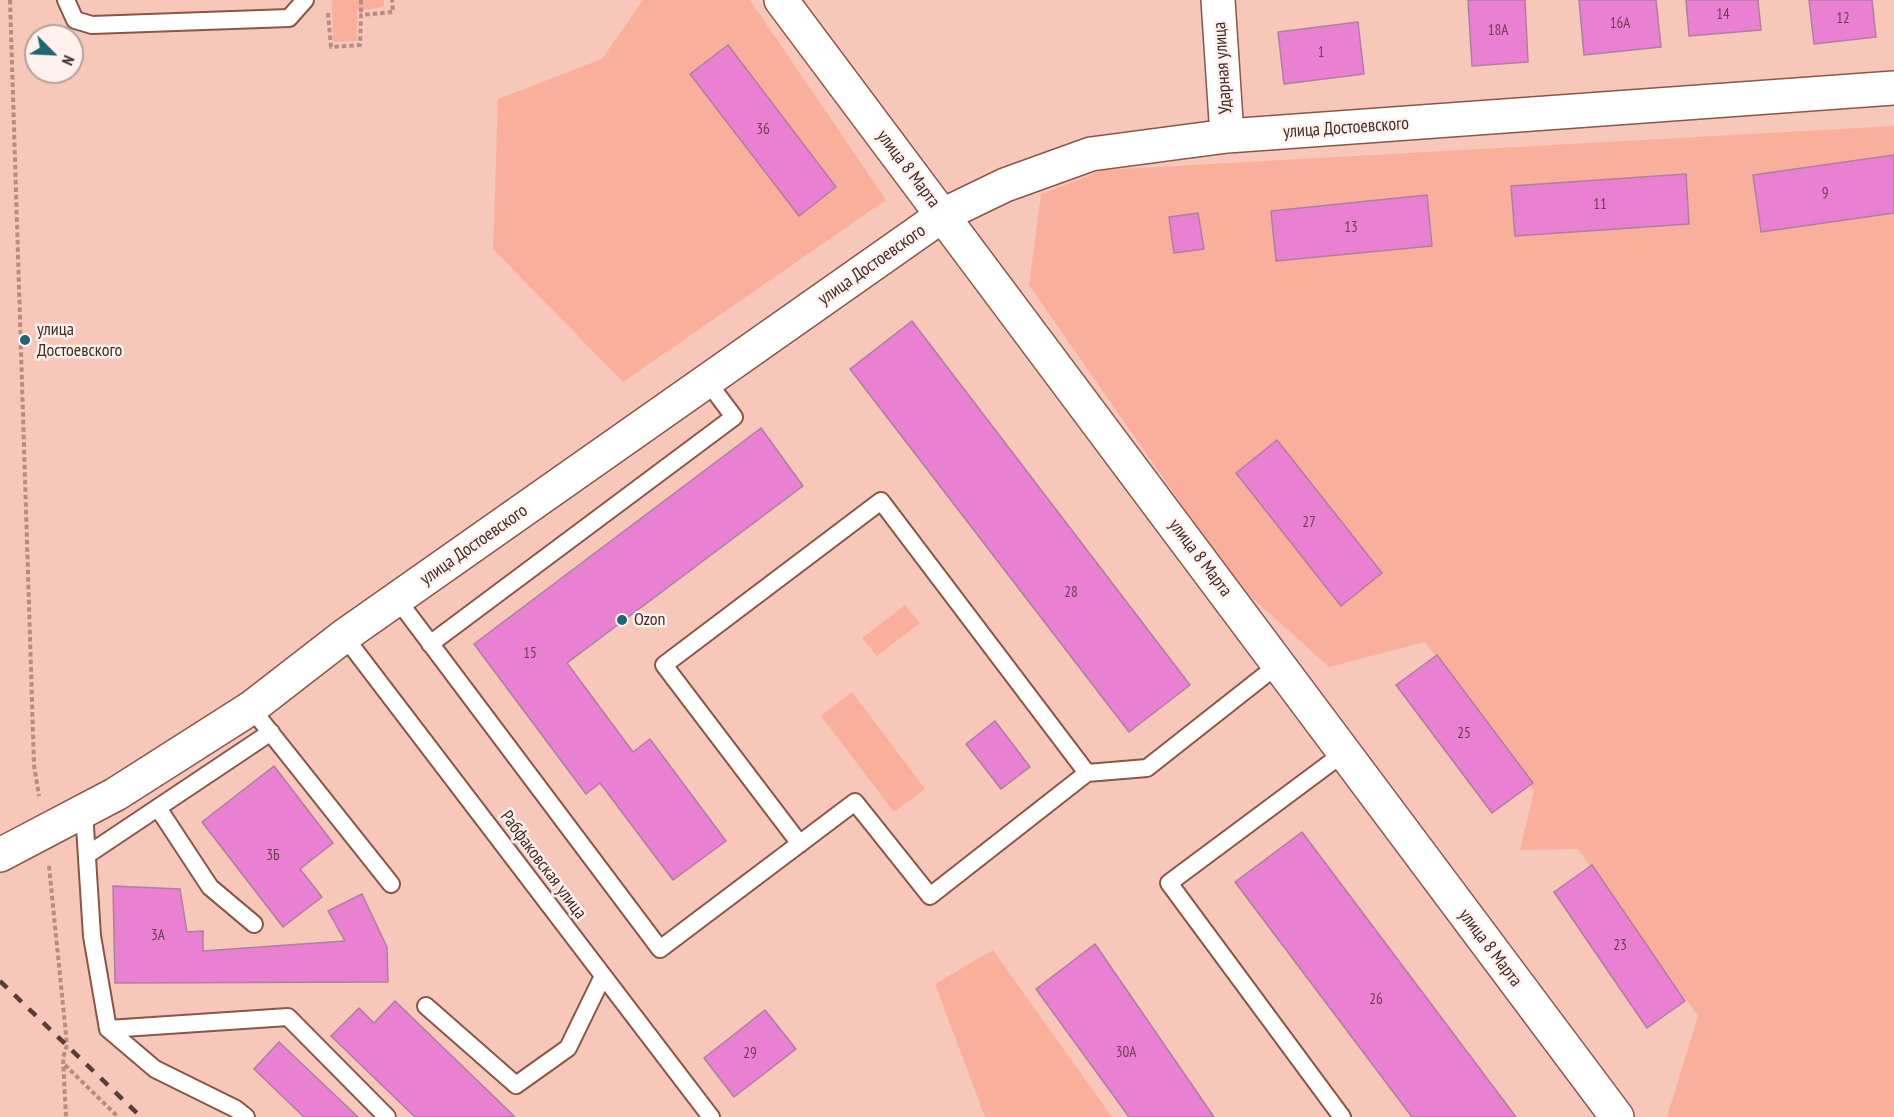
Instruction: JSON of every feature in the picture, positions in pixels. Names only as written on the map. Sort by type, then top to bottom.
[{"type":"street","name":"улица 8 Марта","points":[[781,0],[1617,1117]]},
{"type":"street","name":"Ударная улица","points":[[1218,0],[1227,136]]},
{"type":"street","name":"улица Достоевского","points":[[0,855],[261,720],[344,636],[943,215],[1005,185],[1091,154],[1227,136],[1894,88]]},
{"type":"lane","points":[[66,0],[75,20],[92,25],[289,18],[305,0]]},
{"type":"lane","points":[[430,644],[734,417],[707,381]]},
{"type":"lane","points":[[800,844],[664,665],[881,501],[1087,773]]},
{"type":"lane","points":[[397,599],[660,949],[855,802],[930,896],[1087,773],[1147,768],[1279,664]]},
{"type":"lane","name":"Рабфаковская улица","points":[[344,636],[711,1117]]},
{"type":"lane","points":[[87,855],[158,808],[261,720],[391,884]]},
{"type":"lane","points":[[1342,1117],[1169,883],[1345,752]]},
{"type":"lane","points":[[158,808],[210,887],[254,924]]},
{"type":"lane","points":[[84,811],[92,936],[108,1029],[155,1069],[236,1109],[246,1117]]},
{"type":"lane","points":[[426,1006],[516,1085],[568,1048],[603,976]]},
{"type":"lane","points":[[108,1029],[288,1017],[387,1117]]},
{"type":"path","points":[[10,0],[34,765],[45,831],[67,1045],[64,1064],[66,1117]]},
{"type":"path","points":[[328,8],[331,47],[360,45],[360,0]]},
{"type":"path","points":[[361,15],[393,12],[392,0]]},
{"type":"path","points":[[64,1064],[118,1117]]},
{"type":"shaded area","points":[[332,0],[384,0],[384,7],[357,11],[357,41],[333,42]]},
{"type":"shaded area","points":[[643,0],[750,0],[886,200],[623,382],[493,249],[498,99],[602,59]]},
{"type":"shaded area","points":[[1894,126],[1894,1117],[1667,1117],[1698,1016],[1578,849],[1520,850],[1534,791],[1425,642],[1329,667],[1237,584],[1029,285],[1041,194],[1104,170]]},
{"type":"shaded area","points":[[905,605],[920,623],[877,656],[862,638]]},
{"type":"shaded area","points":[[852,692],[925,789],[894,812],[821,716]]},
{"type":"shaded area","points":[[993,950],[1112,1117],[985,1117],[935,984]]},
{"type":"building","points":[[1468,0],[1525,0],[1528,62],[1472,66]]},
{"type":"building","points":[[1579,0],[1656,0],[1661,47],[1584,55]]},
{"type":"building","points":[[1686,0],[1758,0],[1761,30],[1689,36]]},
{"type":"building","points":[[1809,0],[1872,0],[1876,37],[1814,44]]},
{"type":"building","points":[[1358,22],[1364,74],[1284,84],[1278,32]]},
{"type":"building","points":[[728,45],[836,187],[799,216],[690,74]]},
{"type":"building","points":[[1894,155],[1894,213],[1761,232],[1753,175]]},
{"type":"building","points":[[1686,174],[1689,224],[1515,236],[1511,186]]},
{"type":"building","points":[[1427,195],[1432,246],[1276,261],[1271,211]]},
{"type":"building","points":[[1198,213],[1204,249],[1174,253],[1169,217]]},
{"type":"building","points":[[912,321],[1190,685],[1129,732],[850,369]]},
{"type":"building","points":[[761,428],[803,486],[567,663],[633,752],[650,739],[726,841],[673,880],[600,783],[586,794],[474,644]]},
{"type":"building","points":[[1277,440],[1382,573],[1341,606],[1236,473]]},
{"type":"building","points":[[1437,655],[1533,783],[1492,813],[1396,685]]},
{"type":"building","points":[[995,721],[1030,767],[1001,789],[966,744]]},
{"type":"building","points":[[274,766],[333,843],[300,869],[322,897],[283,927],[202,822]]},
{"type":"building","points":[[1302,832],[1516,1117],[1412,1117],[1235,882]]},
{"type":"building","points":[[1592,865],[1685,1001],[1647,1028],[1554,892]]},
{"type":"building","points":[[113,886],[180,889],[187,932],[203,931],[203,951],[345,941],[328,911],[362,894],[387,947],[388,982],[115,983]]},
{"type":"building","points":[[1095,944],[1214,1117],[1129,1117],[1036,989]]},
{"type":"building","points":[[395,1001],[515,1117],[415,1117],[331,1036],[359,1008],[374,1023]]},
{"type":"building","points":[[765,1010],[796,1049],[734,1097],[704,1058]]},
{"type":"building","points":[[279,1042],[358,1117],[304,1117],[254,1069]]},
{"type":"railway","points":[[0,981],[141,1117]]},
{"type":"place","name":"улица Достоевского","points":[[25,340]]},
{"type":"place","name":"Ozon","points":[[622,620]]}]
